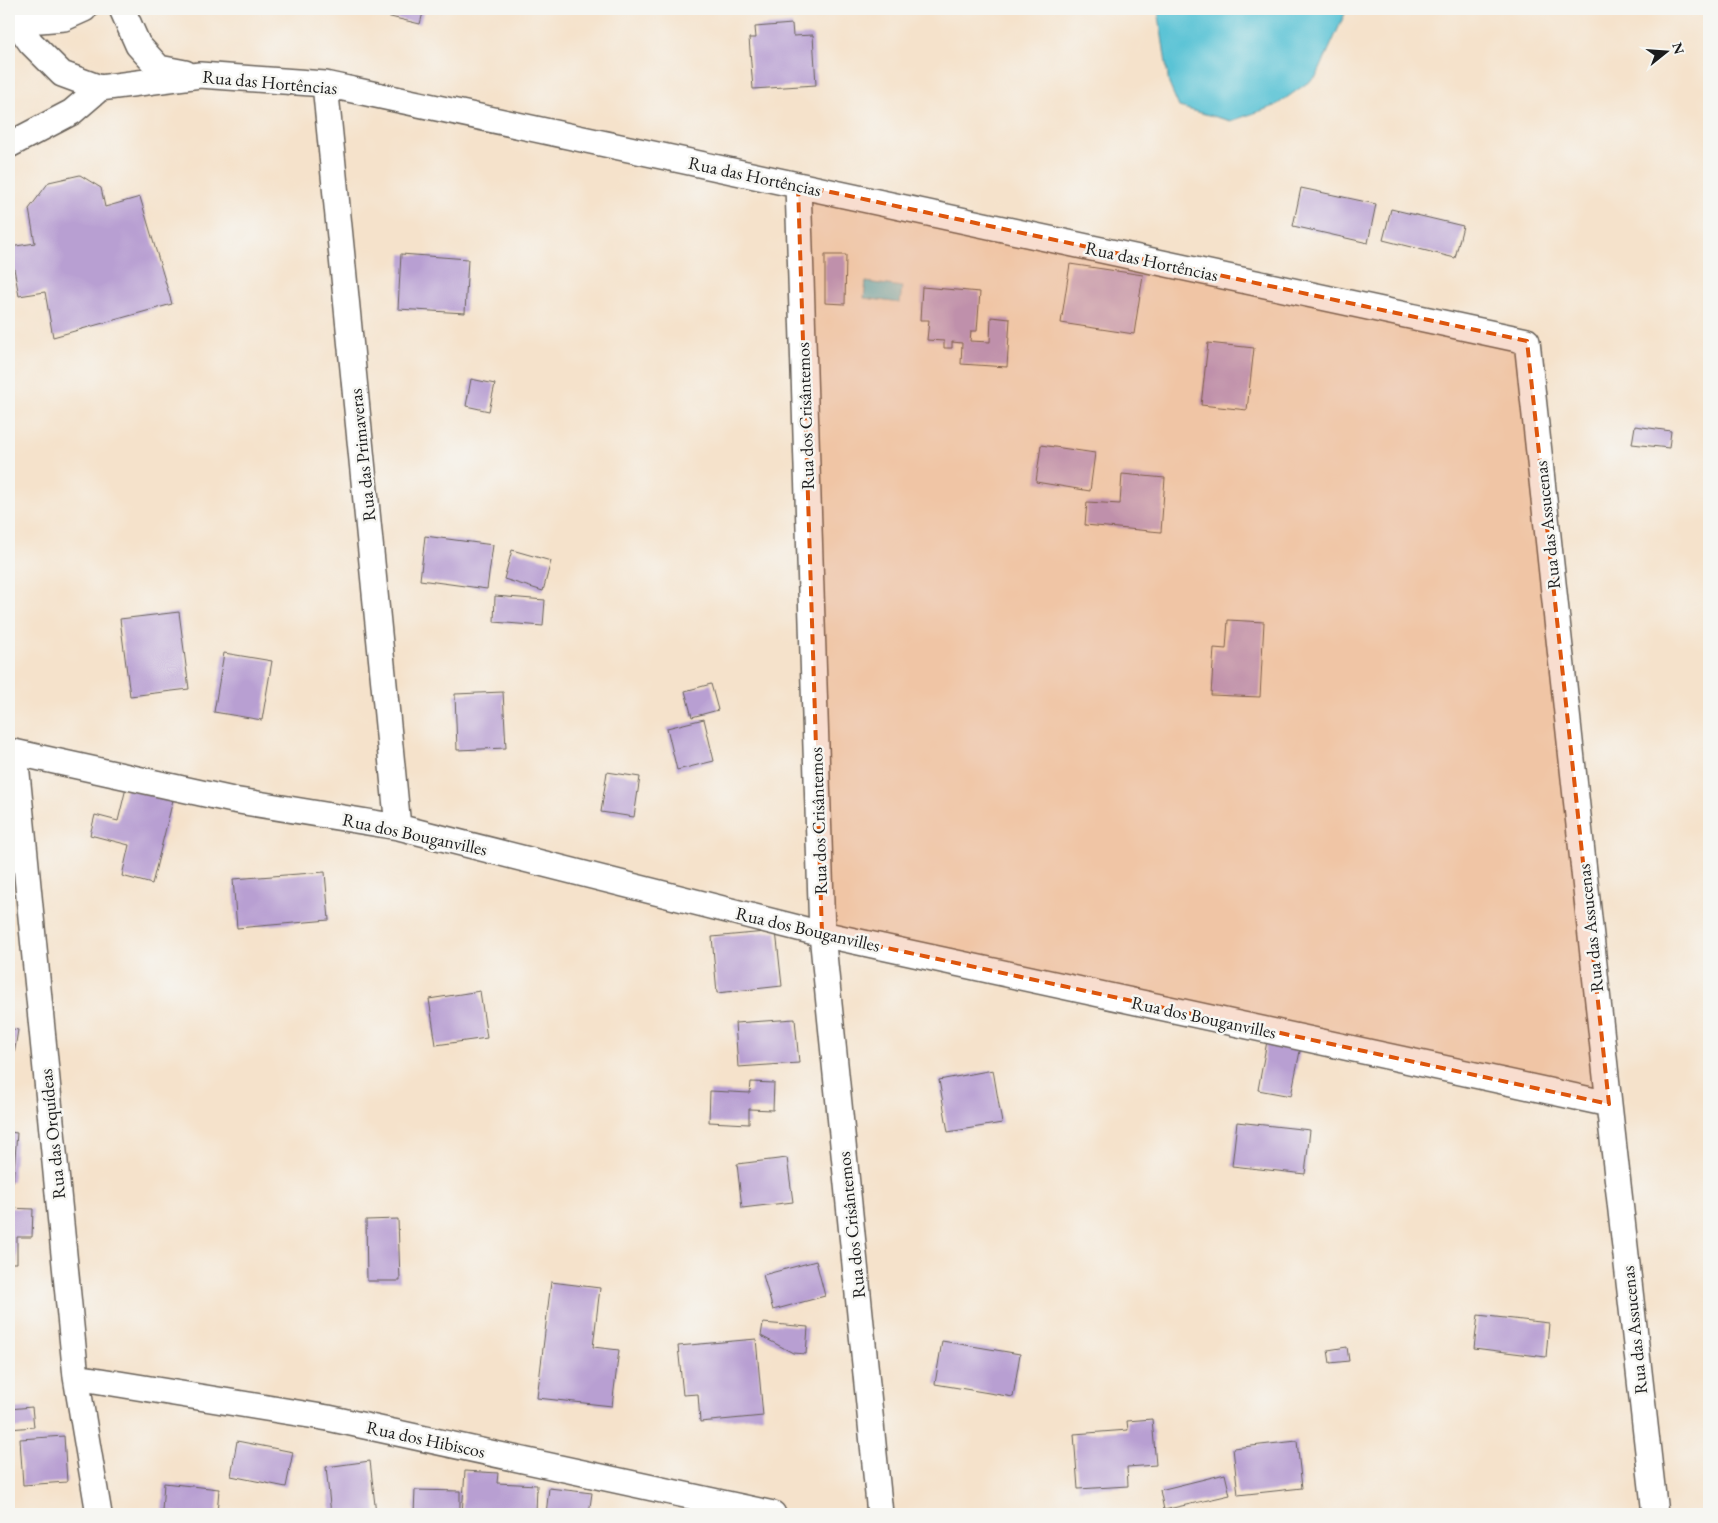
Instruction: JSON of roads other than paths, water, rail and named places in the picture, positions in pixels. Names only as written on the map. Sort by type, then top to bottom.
[{"type":"street","points":[[14,9],[40,20],[64,18],[84,9]]},
{"type":"street","points":[[122,9],[138,45],[158,68],[200,75]]},
{"type":"street","name":"Rua das Hortências","points":[[9,12],[31,43],[62,74],[100,88],[200,75],[325,84],[1527,341]]},
{"type":"street","name":"Rua das Primaveras","points":[[325,84],[398,827]]},
{"type":"street","points":[[9,145],[72,112],[100,88]]},
{"type":"street","name":"Rua dos Crisântemos","points":[[798,185],[822,934],[880,1514]]},
{"type":"street","name":"Rua das Assucenas","points":[[1527,341],[1655,1514]]},
{"type":"street","name":"Rua dos Bouganvilles","points":[[12,752],[232,800],[398,827],[822,934],[1609,1104]]},
{"type":"street","name":"Rua das Orquídeas","points":[[12,752],[76,1377],[99,1514]]},
{"type":"street","name":"Rua dos Hibiscos","points":[[76,1377],[328,1418],[773,1514]]},
{"type":"water","points":[[1158,9],[1347,9],[1317,76],[1275,106],[1231,121],[1179,107],[1169,84]]},
{"type":"water","points":[[866,282],[902,287],[900,303],[864,298]]}]
